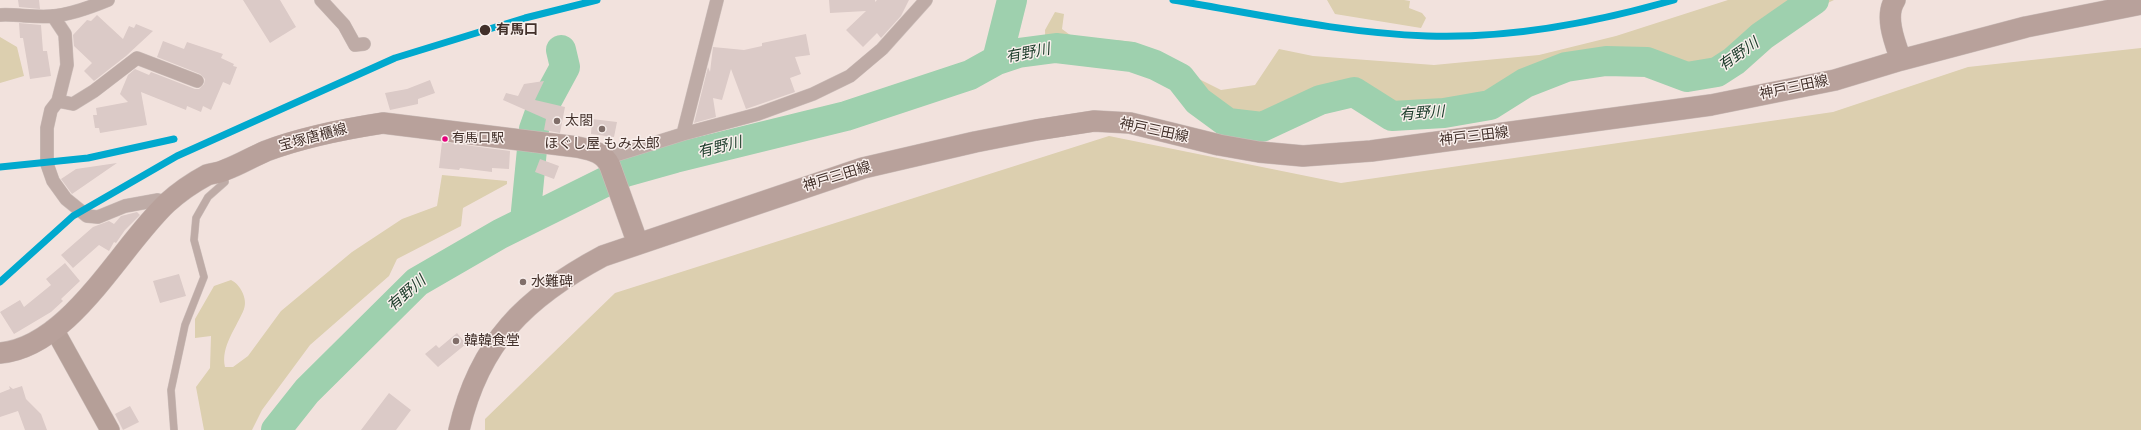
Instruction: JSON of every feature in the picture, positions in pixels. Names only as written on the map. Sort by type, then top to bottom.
[{"type":"main road","points":[[1895,0],[1891,6],[1892,36],[1901,60]]},
{"type":"main road","name":"神戸三田線","points":[[459,430],[463,410],[482,363],[495,342],[520,314],[544,292],[579,268],[603,256],[863,168],[974,142],[1094,121],[1130,124],[1219,145],[1259,152],[1303,156],[1371,151],[1711,105],[1835,80],[1901,60],[2026,27],[2141,4]]},
{"type":"main road","name":"宝塚唐櫃線","points":[[0,353],[31,344],[54,329],[77,309],[168,202],[208,175],[224,171],[267,151],[353,127],[383,123],[589,150],[608,162]]},
{"type":"main road","points":[[608,162],[638,244]]},
{"type":"street","points":[[0,16],[20,14],[53,16],[84,9],[108,0]]},
{"type":"street","points":[[321,0],[344,25],[354,45],[364,44]]},
{"type":"street","points":[[683,134],[717,0]]},
{"type":"street","points":[[608,162],[683,134],[758,114],[813,94],[850,76],[882,49],[926,0]]},
{"type":"street","points":[[53,16],[65,34],[67,65],[58,101],[51,110],[47,128],[47,164],[53,182],[76,208],[87,216],[98,217],[125,206],[158,200],[168,202]]},
{"type":"street","points":[[58,101],[73,104],[94,91],[137,58],[197,81]]},
{"type":"street","points":[[54,329],[110,430]]},
{"type":"lane","points":[[174,430],[171,390],[185,325],[204,277],[194,240],[196,218],[208,197],[226,182],[224,171]]},
{"type":"shaded area","points":[[1327,0],[1410,1],[1409,8],[1422,13],[1426,18],[1421,28],[1335,14]]},
{"type":"shaded area","points":[[1728,0],[1834,0],[1811,11],[1739,66],[1734,77],[1707,86],[1684,84],[1646,72],[1604,67],[1557,76],[1525,90],[1506,109],[1489,117],[1402,127],[1351,86],[1321,95],[1245,134],[1212,127],[1195,114],[1176,91],[1133,69],[1046,59],[1045,30],[1055,12],[1064,14],[1062,29],[1081,43],[1103,44],[1116,40],[1133,42],[1160,52],[1170,62],[1187,73],[1221,90],[1255,85],[1279,49],[1313,56],[1434,65],[1539,55],[1616,36]]},
{"type":"shaded area","points":[[0,37],[17,47],[24,76],[0,83]]},
{"type":"shaded area","points":[[2141,48],[2141,430],[485,430],[485,419],[615,293],[1109,136],[1341,183],[1833,112],[1968,67]]},
{"type":"shaded area","points":[[442,175],[507,181],[507,184],[463,208],[461,226],[397,259],[389,276],[310,345],[262,410],[252,430],[204,430],[196,387],[210,368],[211,336],[195,338],[195,319],[214,286],[231,280],[240,288],[244,296],[244,309],[230,337],[225,352],[225,367],[233,367],[248,356],[281,311],[352,252],[402,219],[437,206]]},
{"type":"building","points":[[18,0],[39,0],[40,9],[19,7]]},
{"type":"building","points":[[243,0],[280,0],[296,27],[270,43]]},
{"type":"building","points":[[829,0],[875,0],[875,2],[877,0],[909,0],[901,16],[881,38],[877,33],[863,47],[846,30],[866,11],[830,13]]},
{"type":"building","points":[[97,15],[123,39],[129,26],[134,28],[136,24],[153,31],[126,56],[94,81],[84,71],[92,63],[74,46],[73,35],[87,20],[91,21]]},
{"type":"building","points":[[19,23],[41,25],[43,51],[47,51],[51,76],[30,79],[23,38],[20,38]]},
{"type":"building","points":[[806,34],[810,55],[795,57],[801,74],[790,78],[795,92],[746,109],[731,69],[722,100],[713,98],[716,117],[694,123],[708,67],[710,72],[713,47],[744,50],[762,46],[762,43]]},
{"type":"building","points":[[163,41],[184,49],[187,42],[223,54],[221,58],[237,67],[230,85],[223,82],[211,110],[203,106],[201,112],[187,106],[186,110],[141,92],[147,125],[100,133],[99,128],[95,128],[93,115],[97,115],[96,108],[128,102],[120,94],[128,75],[135,69],[149,75],[151,72],[195,89],[199,89],[204,84],[205,79],[200,74],[157,57]]},
{"type":"building","name":"有馬口駅","points":[[430,80],[435,93],[418,99],[418,104],[390,110],[385,93],[407,89]]},
{"type":"building","points":[[544,81],[535,100],[565,107],[560,133],[544,130],[546,119],[503,100],[506,93],[518,96],[524,84]]},
{"type":"building","points":[[592,119],[617,122],[614,137],[591,134]]},
{"type":"building","points":[[442,142],[510,151],[509,169],[492,168],[492,172],[460,168],[459,170],[439,168]]},
{"type":"building","points":[[540,159],[559,166],[554,179],[535,172]]},
{"type":"building","points":[[117,163],[72,194],[61,179],[76,169]]},
{"type":"building","points":[[137,212],[140,215],[125,230],[116,243],[114,242],[109,251],[99,245],[73,268],[61,255],[93,227],[109,221],[114,224],[121,216]]},
{"type":"building","points":[[65,263],[80,281],[61,299],[63,301],[51,312],[14,334],[0,312],[20,300],[24,307],[51,285],[46,279]]},
{"type":"building","points":[[179,274],[186,296],[160,303],[153,281]]},
{"type":"building","points":[[457,333],[466,344],[438,367],[425,354],[436,345],[439,348]]},
{"type":"building","points":[[9,386],[13,389],[22,386],[26,399],[41,414],[47,430],[25,430],[18,411],[0,417],[0,393],[10,389]]},
{"type":"building","points":[[389,393],[411,410],[396,430],[361,430]]},
{"type":"building","points":[[130,406],[139,422],[123,430],[115,414]]},
{"type":"waterway","points":[[997,60],[1012,0]]},
{"type":"waterway","name":"有野川","points":[[276,430],[307,391],[417,282],[500,234],[625,172],[675,158],[846,116],[970,75],[997,60],[1018,53],[1056,48],[1132,57],[1155,65],[1180,78],[1198,101],[1228,123],[1262,127],[1320,100],[1354,92],[1392,116],[1444,113],[1490,105],[1525,83],[1566,67],[1606,61],[1647,62],[1687,77],[1717,72],[1734,61],[1762,36],[1814,0]]},
{"type":"waterway","points":[[525,221],[534,129],[539,115],[565,67],[561,50]]},
{"type":"transit line","points":[[0,282],[73,216],[177,156],[395,58],[525,18],[597,0]]},
{"type":"transit line","points":[[1173,0],[1331,27],[1427,36],[1490,35],[1552,28],[1613,16],[1674,0]]},
{"type":"transit line","points":[[0,167],[88,158],[174,139]]},
{"type":"place","name":"有馬口","points":[[485,30]]},
{"type":"place","name":"太閤","points":[[557,121]]},
{"type":"place","name":"ほぐし屋 もみ太郎","points":[[602,129]]},
{"type":"place","name":"有馬口駅","points":[[445,139]]},
{"type":"place","name":"水難碑","points":[[523,282]]},
{"type":"place","name":"韓韓食堂","points":[[456,341]]}]
